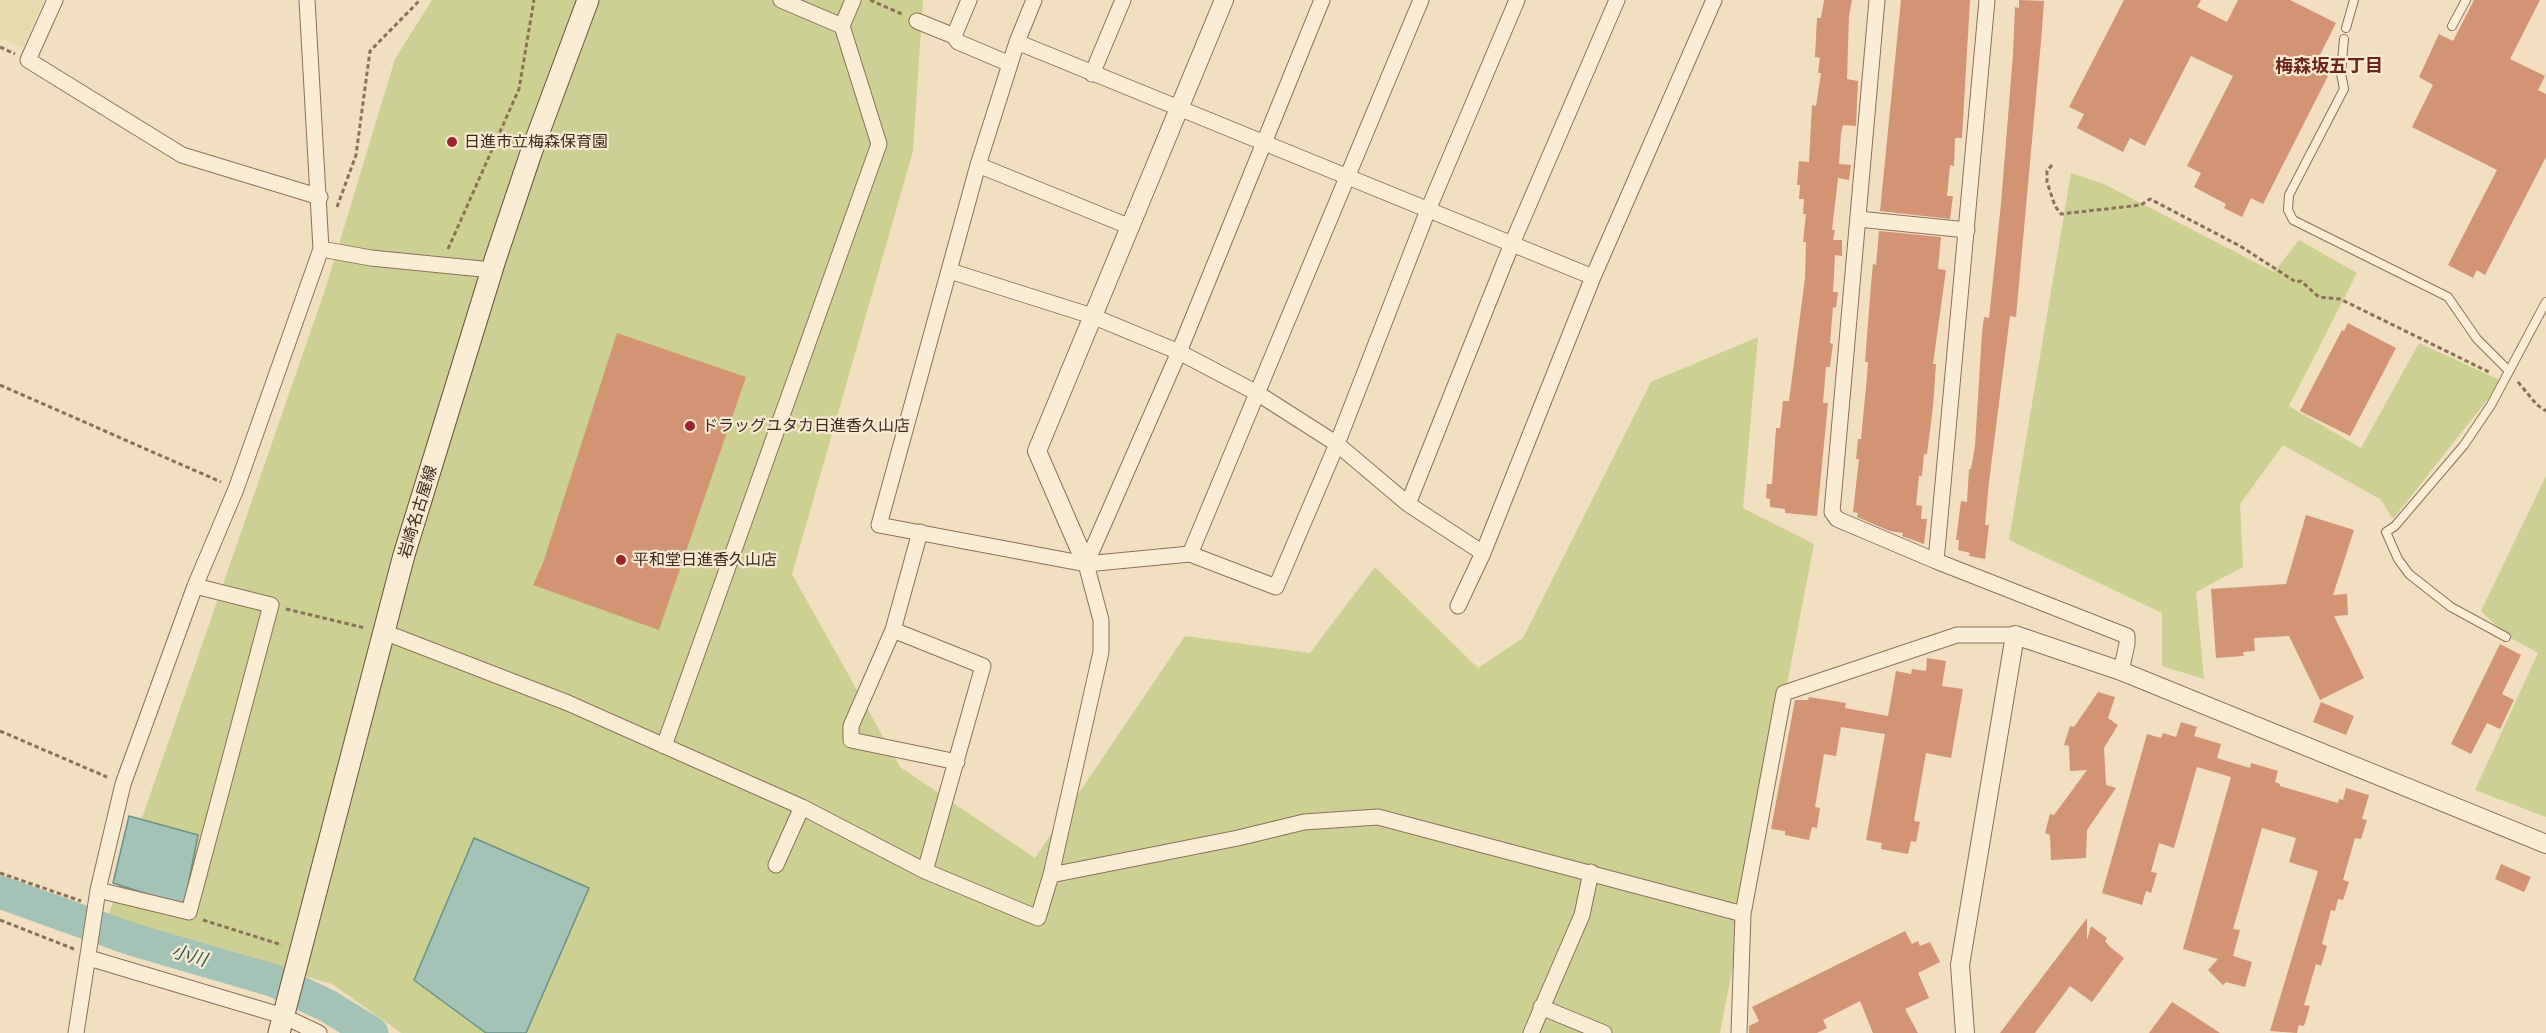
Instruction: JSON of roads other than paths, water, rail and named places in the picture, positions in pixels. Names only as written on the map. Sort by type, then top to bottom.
[{"type":"main road","name":"岩崎名古屋線","points":[[283,1016],[404,555],[492,270],[531,153],[588,0]]},
{"type":"street","points":[[55,0],[28,60],[182,155],[320,198]]},
{"type":"street","points":[[80,1030],[98,890],[123,784],[195,586],[236,489],[321,249],[320,198],[307,0]]},
{"type":"street","points":[[781,0],[842,26]]},
{"type":"street","points":[[664,746],[879,144],[842,26],[854,0]]},
{"type":"street","points":[[954,36],[969,0]]},
{"type":"street","points":[[1034,0],[1017,42],[978,165],[879,525],[1086,564],[1190,554],[1276,587],[1337,444],[1428,210],[1516,0]]},
{"type":"street","points":[[1092,74],[1123,0]]},
{"type":"street","points":[[384,632],[568,703],[802,807],[925,871],[1038,918],[1051,875],[1101,652],[1101,620],[1086,564],[1037,451],[1128,226],[1224,0]]},
{"type":"street","points":[[1086,564],[1179,352],[1322,0]]},
{"type":"street","points":[[1190,554],[1421,0]]},
{"type":"street","points":[[1408,504],[1511,246],[1617,0]]},
{"type":"street","points":[[1458,606],[1483,553],[1593,277],[1714,0]]},
{"type":"street","points":[[1877,0],[1832,512],[1836,519],[2127,636],[2121,671]]},
{"type":"street","points":[[1936,561],[1987,0]]},
{"type":"street","points":[[917,21],[954,36],[958,42],[1010,64]]},
{"type":"street","points":[[1017,42],[1092,74],[1264,141],[1511,246],[1593,277]]},
{"type":"street","points":[[978,165],[1128,226]]},
{"type":"street","points":[[1858,219],[1967,230]]},
{"type":"street","points":[[321,249],[371,258],[492,270]]},
{"type":"street","points":[[950,271],[1092,316],[1179,352],[1257,393],[1337,444],[1408,504],[1483,553]]},
{"type":"street","points":[[920,532],[893,630],[851,726],[851,740],[957,762]]},
{"type":"street","points":[[98,890],[189,912],[271,605],[195,586]]},
{"type":"street","points":[[893,630],[983,666],[925,871]]},
{"type":"street","points":[[1739,1033],[1743,914],[1784,693],[1957,635],[2015,635],[2121,671],[2546,844]]},
{"type":"street","points":[[1965,1033],[1960,965],[2015,635]]},
{"type":"street","points":[[776,865],[802,807]]},
{"type":"street","points":[[1051,875],[1238,838],[1304,822],[1378,817],[1743,914]]},
{"type":"street","points":[[1531,1033],[1582,915],[1591,872]]},
{"type":"street","points":[[89,952],[283,1016],[319,1033]]},
{"type":"street","points":[[1541,1007],[1604,1033]]},
{"type":"lane","points":[[2346,28],[2354,0]]},
{"type":"lane","points":[[2452,26],[2466,0]]},
{"type":"lane","points":[[2344,39],[2341,73],[2344,89],[2289,195],[2288,210],[2293,220],[2448,297],[2477,339],[2507,375]]},
{"type":"lane","points":[[2506,637],[2451,607],[2409,574],[2398,559],[2386,532],[2395,526],[2464,446],[2507,375],[2546,302]]},
{"type":"waterway","name":"小川","points":[[0,892],[131,939],[275,981],[328,1006],[372,1033]]},
{"type":"place","name":"日進市立梅森保育園","points":[[452,142]]},
{"type":"place","name":"ドラッグユタカ日進香久山店","points":[[690,426]]},
{"type":"place","name":"平和堂日進香久山店","points":[[621,560]]},
{"type":"district","name":"梅森坂五丁目","points":[[2329,66]]}]
